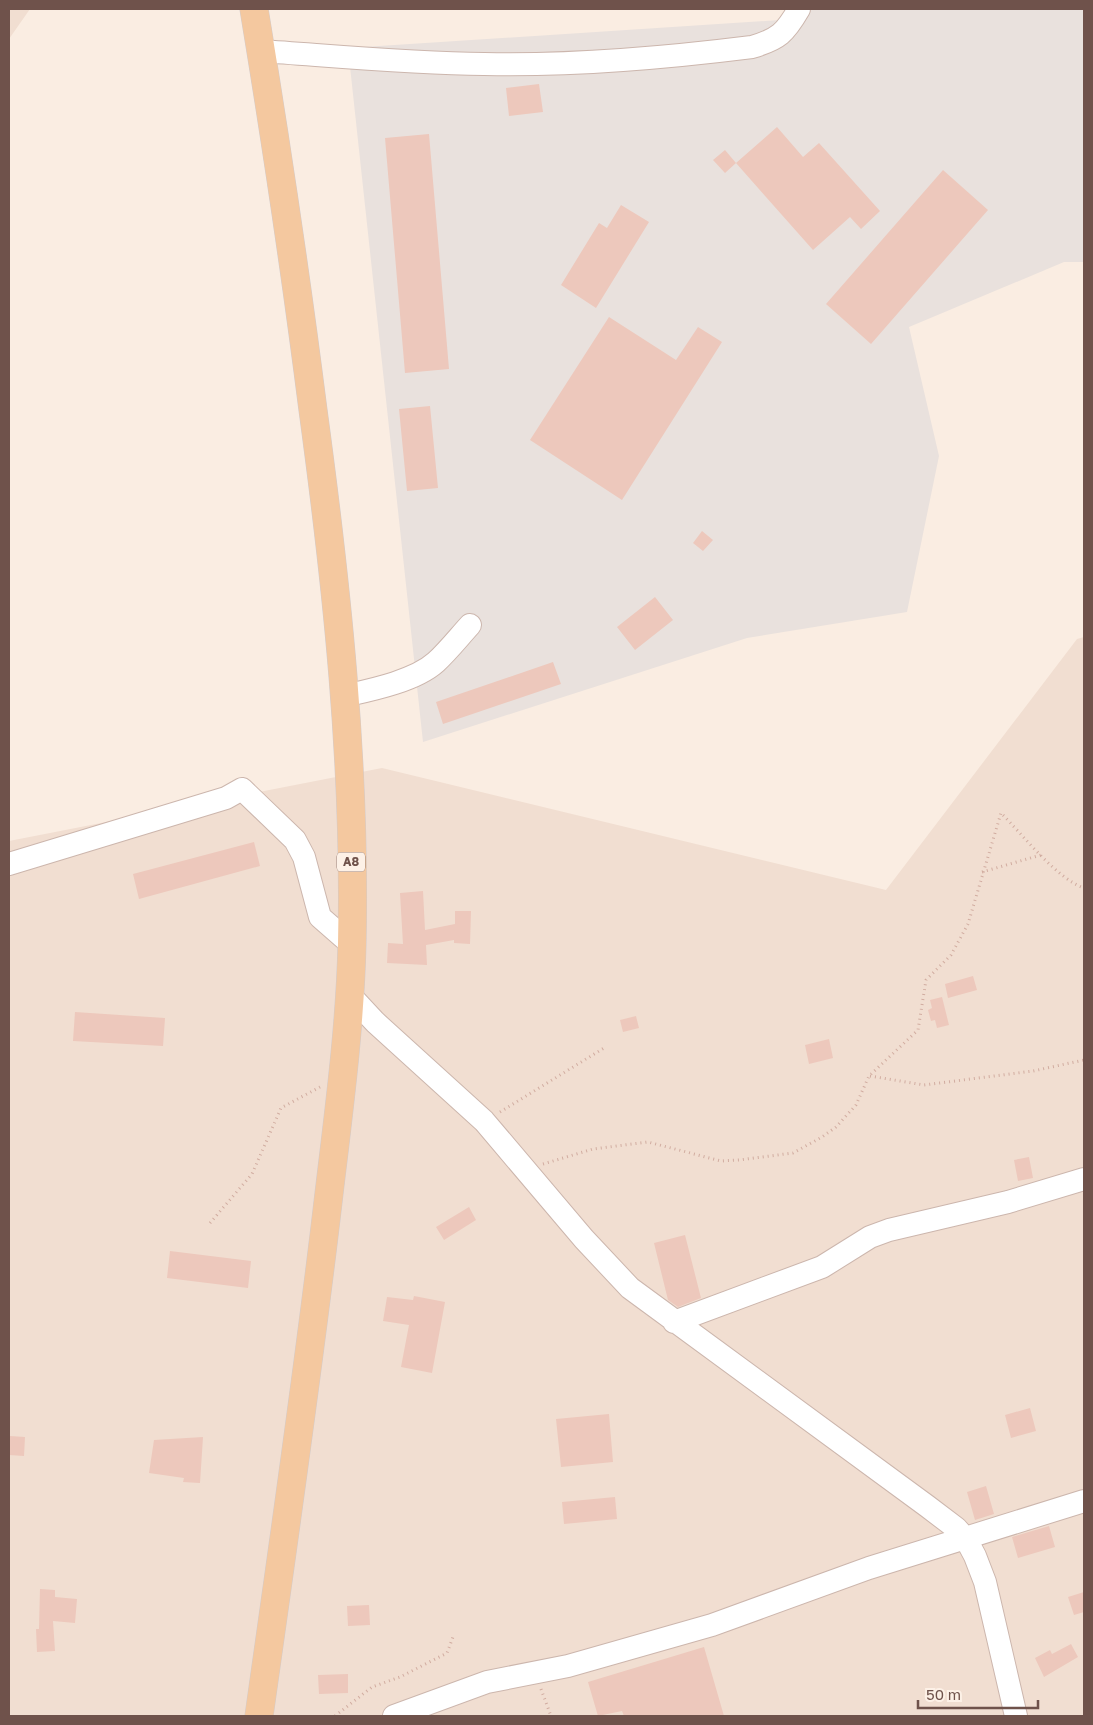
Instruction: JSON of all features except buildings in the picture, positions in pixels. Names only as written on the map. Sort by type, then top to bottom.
[{"type":"main road","name":"A8","points":[[254,9],[301,313],[334,561],[344,696],[350,826],[352,945],[342,1074],[311,1342],[259,1716]]},
{"type":"street","points":[[261,51],[460,64],[516,64],[605,60],[752,47],[774,40],[781,35],[799,9]]},
{"type":"street","points":[[344,696],[380,688],[425,669],[435,663],[470,624]]},
{"type":"street","points":[[9,864],[226,798],[242,789],[295,840],[304,857],[320,917],[352,945]]},
{"type":"street","points":[[348,993],[375,1022],[484,1121],[584,1240],[630,1288],[927,1506],[966,1539],[986,1582],[1016,1716]]},
{"type":"street","points":[[674,1322],[822,1266],[870,1237],[889,1230],[1008,1202],[1084,1179]]},
{"type":"street","points":[[394,1716],[487,1682],[568,1666],[685,1634],[870,1568],[1084,1501]]},
{"type":"path","points":[[526,1170],[593,1149],[629,1143],[648,1142],[721,1161],[793,1153],[822,1137],[836,1126],[856,1105],[869,1076],[918,1030],[926,980],[951,955],[968,924],[1001,813],[1041,855],[1074,885],[1084,888]]},
{"type":"path","points":[[982,872],[1041,855]]},
{"type":"path","points":[[484,1121],[604,1048]]},
{"type":"path","points":[[869,1076],[924,1085],[1033,1071],[1084,1060]]},
{"type":"path","points":[[210,1223],[252,1174],[281,1108],[342,1074]]},
{"type":"path","points":[[335,1716],[372,1688],[400,1677],[446,1653],[453,1636]]},
{"type":"path","points":[[535,1672],[551,1716]]},
{"type":"shaded area","points":[[9,9],[30,9],[9,39]]},
{"type":"shaded area","points":[[787,9],[1084,9],[1084,262],[1064,262],[909,327],[939,456],[907,612],[747,638],[423,742],[348,48],[780,20]]},
{"type":"shaded area","points":[[1084,637],[1084,1716],[9,1716],[9,841],[382,768],[886,890],[1077,639]]}]
